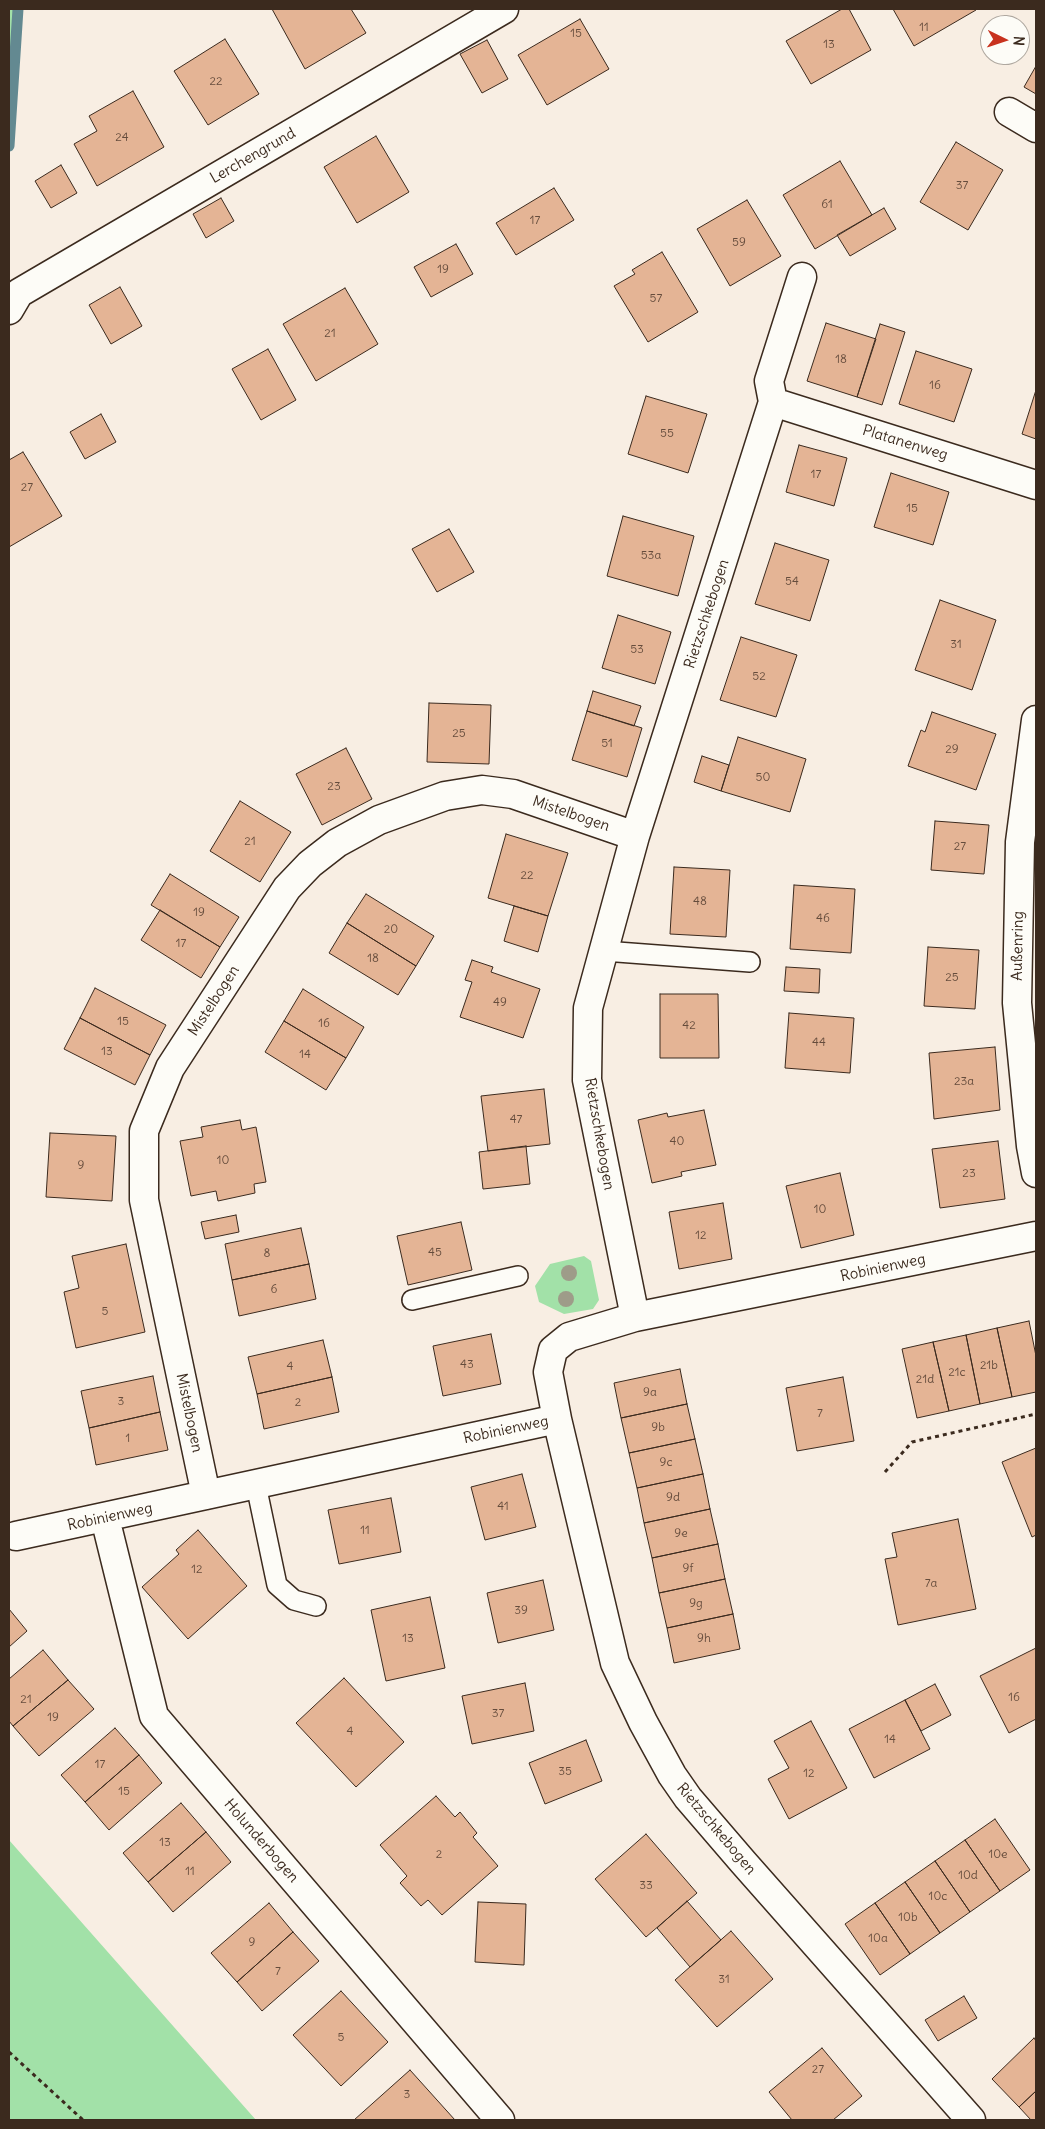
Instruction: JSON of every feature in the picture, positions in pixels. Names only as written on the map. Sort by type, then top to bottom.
[{"type":"street","name":"Lerchengrund","points":[[9,310],[19,294],[504,9]]},
{"type":"street","points":[[1009,112],[1036,128]]},
{"type":"street","name":"Rietzschkebogen","points":[[635,1317],[587,1080],[588,1008],[635,836],[773,402],[769,381],[802,277]]},
{"type":"street","name":"Platanenweg","points":[[773,402],[1036,485]]},
{"type":"street","name":"Außenring","points":[[1036,720],[1020,842],[1017,1003],[1031,1146],[1036,1173]]},
{"type":"street","name":"Mistelbogen","points":[[206,1495],[144,1200],[144,1131],[170,1068],[282,896],[310,864],[337,843],[379,820],[445,796],[482,790],[513,794],[635,836]]},
{"type":"street","name":"Robinienweg","points":[[16,1536],[556,1419],[548,1372],[553,1350],[569,1337],[635,1317],[1036,1236]]},
{"type":"street","name":"Rietzschkebogen","points":[[556,1419],[615,1663],[643,1722],[672,1775],[688,1798],[743,1862],[971,2120]]},
{"type":"street","name":"Holunderbogen","points":[[105,1518],[154,1716],[500,2120]]},
{"type":"lane","points":[[604,951],[750,962]]},
{"type":"lane","points":[[412,1300],[518,1276]]},
{"type":"lane","points":[[256,1485],[277,1585],[294,1600],[316,1606]]},
{"type":"path","points":[[885,1472],[912,1442],[1036,1414]]},
{"type":"path","points":[[9,2052],[83,2120]]},
{"type":"green space","points":[[9,9],[18,9],[9,146]]},
{"type":"green space","points":[[584,1256],[591,1261],[599,1300],[593,1309],[564,1314],[539,1302],[535,1286],[550,1264]]},
{"type":"green space","points":[[9,1840],[256,2120],[9,2120]]},
{"type":"building","points":[[272,9],[351,9],[366,33],[305,69]]},
{"type":"building","points":[[842,9],[849,9],[871,50],[811,84],[786,41]]},
{"type":"building","points":[[893,9],[975,9],[976,10],[914,46]]},
{"type":"building","points":[[580,19],[609,69],[547,105],[518,55]]},
{"type":"building","points":[[225,39],[259,94],[208,125],[174,71]]},
{"type":"building","points":[[487,40],[508,79],[482,93],[460,54]]},
{"type":"building","points":[[1036,66],[1036,94],[1024,87]]},
{"type":"building","points":[[133,91],[164,147],[97,186],[74,144],[97,131],[89,116]]},
{"type":"building","points":[[376,136],[409,192],[357,223],[324,167]]},
{"type":"building","points":[[956,142],[1003,170],[968,230],[920,202]]},
{"type":"building","points":[[840,161],[872,215],[815,249],[783,195]]},
{"type":"building","points":[[61,165],[77,193],[51,208],[35,181]]},
{"type":"building","points":[[554,188],[574,220],[516,255],[496,223]]},
{"type":"building","points":[[221,198],[234,221],[206,238],[193,214]]},
{"type":"building","points":[[747,200],[781,256],[730,286],[697,229]]},
{"type":"building","points":[[884,208],[896,229],[850,256],[837,235]]},
{"type":"building","points":[[456,244],[473,274],[431,297],[414,267]]},
{"type":"building","points":[[662,252],[698,312],[648,342],[614,286],[635,274],[632,270]]},
{"type":"building","points":[[120,287],[142,326],[111,344],[89,305]]},
{"type":"building","points":[[345,288],[378,344],[316,381],[283,324]]},
{"type":"building","points":[[826,323],[876,339],[857,397],[807,381]]},
{"type":"building","points":[[880,324],[905,332],[882,405],[857,397]]},
{"type":"building","points":[[268,349],[296,400],[261,420],[232,369]]},
{"type":"building","points":[[916,351],[972,369],[954,422],[899,404]]},
{"type":"building","points":[[1036,390],[1036,439],[1022,434]]},
{"type":"building","points":[[646,396],[707,414],[688,473],[628,454]]},
{"type":"building","points":[[101,414],[116,442],[85,459],[70,432]]},
{"type":"building","points":[[799,445],[847,458],[834,506],[786,492]]},
{"type":"building","points":[[23,452],[62,516],[9,547],[9,460]]},
{"type":"building","points":[[891,473],[949,492],[933,545],[874,527]]},
{"type":"building","points":[[623,516],[694,536],[678,596],[607,576]]},
{"type":"building","points":[[449,529],[474,572],[437,592],[412,549]]},
{"type":"building","points":[[775,543],[829,560],[810,621],[755,604]]},
{"type":"building","points":[[940,600],[996,620],[972,690],[915,670]]},
{"type":"building","points":[[618,615],[671,632],[655,684],[602,668]]},
{"type":"building","points":[[741,637],[797,655],[776,717],[720,700]]},
{"type":"building","points":[[593,691],[641,706],[634,726],[587,711]]},
{"type":"building","points":[[429,703],[491,705],[489,764],[427,762]]},
{"type":"building","points":[[587,711],[642,728],[627,777],[572,760]]},
{"type":"building","points":[[932,712],[996,734],[976,790],[908,766],[921,730],[925,732]]},
{"type":"building","points":[[738,737],[806,759],[790,812],[721,791]]},
{"type":"building","points":[[346,748],[372,799],[322,825],[296,774]]},
{"type":"building","points":[[702,756],[729,765],[721,791],[694,782]]},
{"type":"building","points":[[240,801],[291,832],[260,882],[210,851]]},
{"type":"building","points":[[935,821],[989,825],[984,874],[931,870]]},
{"type":"building","points":[[506,834],[568,853],[548,916],[488,898]]},
{"type":"building","points":[[674,867],[730,870],[726,937],[670,934]]},
{"type":"building","points":[[170,874],[239,917],[220,947],[151,905]]},
{"type":"building","points":[[794,885],[855,889],[851,953],[790,949]]},
{"type":"building","points":[[366,894],[434,936],[416,966],[347,923]]},
{"type":"building","points":[[514,906],[548,916],[538,952],[504,941]]},
{"type":"building","points":[[160,910],[220,947],[201,978],[141,940]]},
{"type":"building","points":[[347,923],[416,966],[398,995],[329,953]]},
{"type":"building","points":[[928,947],[979,950],[975,1009],[924,1006]]},
{"type":"building","points":[[472,960],[493,967],[491,972],[540,989],[523,1038],[460,1017],[472,982],[465,980]]},
{"type":"building","points":[[786,967],[820,969],[819,993],[784,991]]},
{"type":"building","points":[[95,988],[166,1025],[150,1055],[80,1018]]},
{"type":"building","points":[[303,989],[364,1027],[346,1058],[284,1021]]},
{"type":"building","points":[[660,994],[718,994],[719,1058],[660,1058]]},
{"type":"building","points":[[789,1013],[854,1018],[850,1073],[785,1068]]},
{"type":"building","points":[[80,1018],[150,1055],[135,1085],[64,1049]]},
{"type":"building","points":[[284,1021],[346,1058],[326,1090],[265,1052]]},
{"type":"building","points":[[995,1047],[1000,1110],[934,1119],[929,1053]]},
{"type":"building","points":[[544,1089],[550,1144],[488,1151],[481,1096]]},
{"type":"building","points":[[704,1110],[716,1165],[681,1172],[682,1176],[652,1183],[638,1120],[667,1113],[668,1117]]},
{"type":"building","points":[[240,1120],[242,1130],[256,1127],[266,1182],[254,1184],[255,1193],[218,1201],[216,1191],[191,1196],[180,1141],[203,1137],[201,1127]]},
{"type":"building","points":[[50,1133],[116,1136],[112,1201],[46,1197]]},
{"type":"building","points":[[998,1141],[1005,1199],[940,1208],[932,1149]]},
{"type":"building","points":[[526,1146],[530,1184],[483,1189],[479,1152]]},
{"type":"building","points":[[840,1173],[854,1235],[801,1248],[786,1186]]},
{"type":"building","points":[[723,1203],[732,1259],[679,1269],[669,1212]]},
{"type":"building","points":[[236,1215],[239,1232],[205,1239],[201,1222]]},
{"type":"building","points":[[461,1222],[472,1270],[408,1285],[397,1236]]},
{"type":"building","points":[[301,1228],[309,1264],[232,1280],[225,1244]]},
{"type":"building","points":[[126,1244],[145,1332],[76,1348],[64,1292],[79,1288],[72,1256]]},
{"type":"building","points":[[309,1264],[316,1299],[239,1316],[232,1280]]},
{"type":"building","points":[[1029,1321],[1036,1356],[1036,1392],[1012,1397],[997,1328]]},
{"type":"building","points":[[997,1328],[1012,1397],[980,1404],[966,1335]]},
{"type":"building","points":[[491,1334],[501,1384],[443,1396],[433,1346]]},
{"type":"building","points":[[966,1335],[980,1404],[949,1411],[933,1342]]},
{"type":"building","points":[[323,1340],[332,1377],[257,1394],[248,1357]]},
{"type":"building","points":[[933,1342],[949,1411],[917,1418],[902,1349]]},
{"type":"building","points":[[680,1369],[687,1404],[621,1418],[614,1383]]},
{"type":"building","points":[[153,1376],[160,1412],[89,1428],[81,1391]]},
{"type":"building","points":[[332,1377],[339,1412],[264,1429],[257,1394]]},
{"type":"building","points":[[843,1377],[854,1441],[797,1451],[786,1388]]},
{"type":"building","points":[[687,1404],[695,1439],[629,1453],[621,1418]]},
{"type":"building","points":[[160,1412],[168,1450],[96,1465],[89,1428]]},
{"type":"building","points":[[695,1439],[703,1474],[637,1488],[629,1453]]},
{"type":"building","points":[[1036,1448],[1036,1535],[1032,1537],[1002,1462]]},
{"type":"building","points":[[522,1474],[536,1527],[485,1540],[471,1487]]},
{"type":"building","points":[[703,1474],[710,1509],[644,1523],[637,1488]]},
{"type":"building","points":[[391,1498],[401,1552],[339,1564],[328,1510]]},
{"type":"building","points":[[710,1509],[718,1544],[652,1558],[644,1523]]},
{"type":"building","points":[[958,1519],[976,1609],[898,1625],[885,1559],[897,1557],[892,1533]]},
{"type":"building","points":[[198,1530],[247,1586],[188,1639],[142,1587],[179,1554],[176,1550]]},
{"type":"building","points":[[718,1544],[725,1579],[659,1593],[652,1558]]},
{"type":"building","points":[[725,1579],[733,1614],[667,1628],[659,1593]]},
{"type":"building","points":[[543,1580],[554,1630],[498,1643],[487,1593]]},
{"type":"building","points":[[430,1597],[445,1668],[386,1681],[371,1610]]},
{"type":"building","points":[[9,1609],[27,1631],[9,1647]]},
{"type":"building","points":[[733,1614],[740,1649],[674,1663],[667,1628]]},
{"type":"building","points":[[1036,1648],[1036,1719],[1009,1733],[980,1676]]},
{"type":"building","points":[[43,1650],[68,1680],[13,1726],[9,1721],[9,1679]]},
{"type":"building","points":[[344,1678],[404,1742],[356,1787],[296,1723]]},
{"type":"building","points":[[68,1680],[94,1709],[39,1756],[13,1726]]},
{"type":"building","points":[[525,1683],[534,1731],[472,1744],[462,1696]]},
{"type":"building","points":[[935,1684],[951,1715],[921,1731],[905,1700]]},
{"type":"building","points":[[905,1700],[930,1749],[874,1778],[849,1729]]},
{"type":"building","points":[[811,1721],[847,1788],[789,1819],[768,1779],[789,1768],[774,1741]]},
{"type":"building","points":[[115,1728],[139,1755],[85,1802],[61,1775]]},
{"type":"building","points":[[586,1740],[602,1781],[545,1804],[529,1763]]},
{"type":"building","points":[[139,1755],[162,1783],[109,1830],[85,1802]]},
{"type":"building","points":[[436,1796],[455,1817],[460,1812],[477,1833],[473,1837],[498,1866],[442,1915],[428,1900],[421,1906],[400,1883],[407,1876],[380,1845]]},
{"type":"building","points":[[181,1803],[206,1832],[148,1882],[123,1853]]},
{"type":"building","points":[[995,1819],[1030,1870],[1000,1891],[965,1840]]},
{"type":"building","points":[[206,1832],[231,1862],[173,1912],[148,1882]]},
{"type":"building","points":[[646,1834],[697,1893],[646,1937],[595,1879]]},
{"type":"building","points":[[965,1840],[1000,1891],[970,1912],[935,1861]]},
{"type":"building","points":[[935,1861],[970,1912],[940,1933],[905,1882]]},
{"type":"building","points":[[905,1882],[940,1933],[910,1954],[875,1903]]},
{"type":"building","points":[[687,1901],[721,1940],[690,1967],[657,1928]]},
{"type":"building","points":[[478,1902],[526,1904],[524,1965],[475,1962]]},
{"type":"building","points":[[269,1903],[293,1932],[237,1982],[211,1953]]},
{"type":"building","points":[[875,1903],[910,1954],[880,1975],[845,1924]]},
{"type":"building","points":[[731,1931],[773,1979],[717,2027],[675,1980]]},
{"type":"building","points":[[293,1932],[319,1961],[262,2011],[237,1982]]},
{"type":"building","points":[[341,1991],[388,2042],[341,2086],[293,2035]]},
{"type":"building","points":[[964,1996],[977,2018],[938,2041],[925,2020]]},
{"type":"building","points":[[1034,2038],[1036,2041],[1036,2091],[1019,2107],[992,2079]]},
{"type":"building","points":[[822,2048],[862,2096],[833,2120],[792,2120],[769,2092]]},
{"type":"building","points":[[410,2070],[455,2120],[354,2120]]},
{"type":"building","points":[[1036,2091],[1036,2120],[1031,2120],[1019,2107]]},
{"type":"waterway","points":[[9,146],[18,9]]}]
